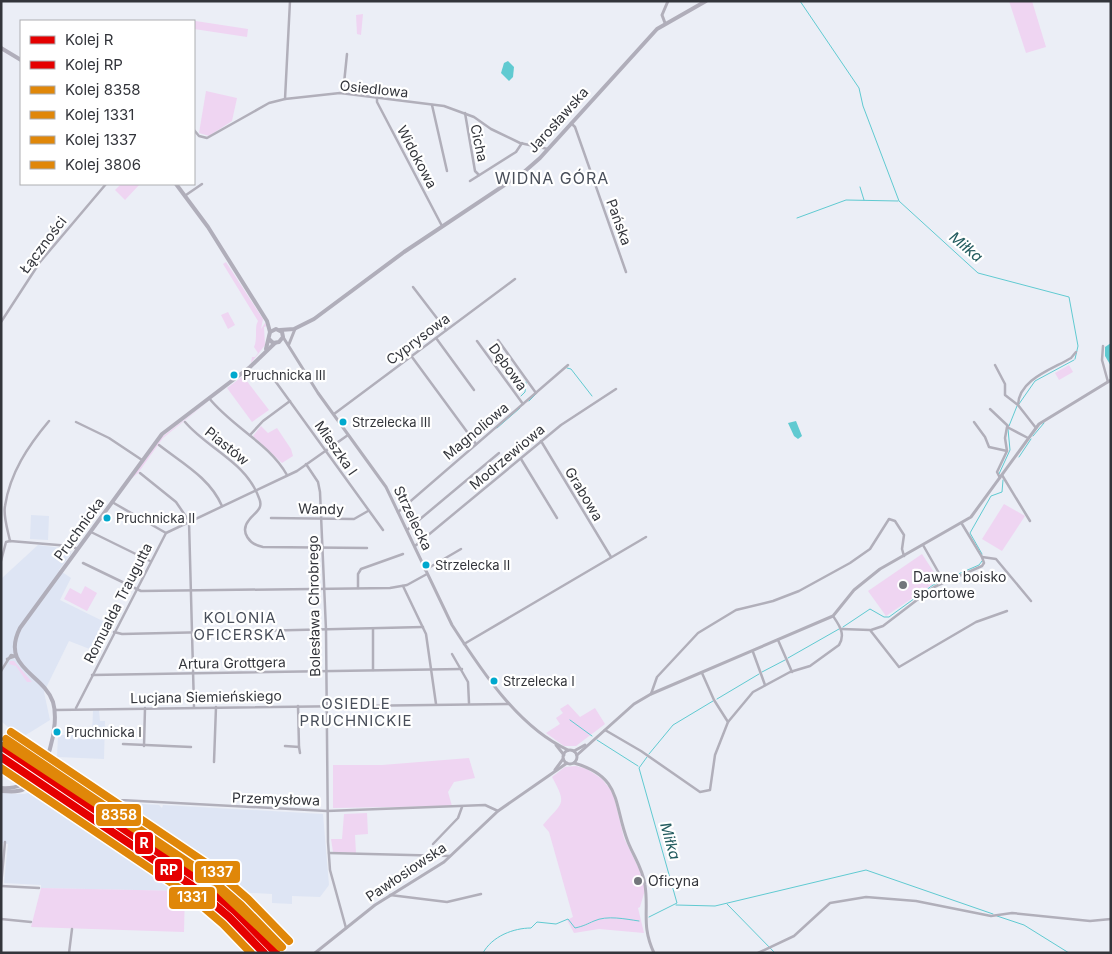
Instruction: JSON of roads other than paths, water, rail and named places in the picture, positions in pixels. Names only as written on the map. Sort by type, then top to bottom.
[{"type":"main road","name":"Jarosławska","points":[[283,336],[314,319],[442,226],[524,172],[548,149],[642,44],[665,23],[706,1]]},
{"type":"main road","points":[[1,48],[20,59]]},
{"type":"main road","points":[[177,185],[208,227],[267,321],[270,332],[269,339],[277,343],[283,336],[278,329],[267,321]]},
{"type":"main road","name":"Jarosławska","points":[[278,329],[295,328]]},
{"type":"main road","points":[[270,332],[278,329]]},
{"type":"main road","name":"Pruchnicka","points":[[266,349],[269,339]]},
{"type":"main road","name":"Pruchnicka","points":[[16,656],[15,638],[20,628],[162,434],[250,367],[266,349],[277,343]]},
{"type":"main road","points":[[1,789],[17,791],[25,789],[49,753],[55,710],[46,691],[22,666],[16,656]]},
{"type":"street","points":[[284,99],[290,1]]},
{"type":"street","points":[[665,23],[662,15],[668,1]]},
{"type":"street","points":[[343,93],[347,54]]},
{"type":"street","name":"Osiedlowa","points":[[195,131],[199,136],[207,138],[259,108],[284,99],[343,93],[444,106],[465,114],[507,138],[548,149]]},
{"type":"street","name":"Widokowa","points":[[377,98],[377,102],[393,134],[442,226]]},
{"type":"street","points":[[432,105],[447,171]]},
{"type":"street","name":"Cicha","points":[[465,114],[478,175]]},
{"type":"street","name":"Pańska","points":[[571,123],[591,169],[626,272]]},
{"type":"street","name":"Cicha","points":[[470,181],[516,152],[522,143]]},
{"type":"street","points":[[186,195],[202,184]]},
{"type":"street","name":"Łączności","points":[[1,322],[40,262],[105,185]]},
{"type":"street","name":"Cyprysowa","points":[[334,414],[515,280]]},
{"type":"street","points":[[413,287],[446,330]]},
{"type":"street","points":[[289,347],[290,337],[295,328]]},
{"type":"street","name":"Strzelecka","points":[[283,336],[334,414],[386,486],[452,625],[464,644],[508,704],[554,743],[568,750]]},
{"type":"street","points":[[436,338],[474,390]]},
{"type":"street","points":[[498,340],[536,393]]},
{"type":"street","name":"Dębowa","points":[[477,341],[523,404]]},
{"type":"street","name":"Strzelecka","points":[[277,343],[289,347]]},
{"type":"street","points":[[574,763],[577,756],[588,744],[634,704],[651,694],[833,616],[863,581],[962,524],[979,507],[1042,420],[1109,381],[1102,360],[1103,346]]},
{"type":"street","points":[[1018,405],[1018,401],[1032,380],[1071,358],[1076,352]]},
{"type":"street","points":[[412,356],[476,444]]},
{"type":"street","name":"Magnoliowa","points":[[398,512],[568,365]]},
{"type":"street","points":[[995,365],[1006,384],[1005,395],[1018,405],[1036,428]]},
{"type":"street","name":"Mieszka I","points":[[272,378],[382,530]]},
{"type":"street","name":"Modrzewiowa","points":[[415,546],[561,425],[616,389]]},
{"type":"street","points":[[209,398],[222,413],[276,457],[287,476]]},
{"type":"street","points":[[250,435],[263,421],[290,401]]},
{"type":"street","points":[[990,409],[1008,426],[1028,438]]},
{"type":"street","points":[[1,561],[8,541],[3,506],[11,482],[20,462],[49,421]]},
{"type":"street","points":[[76,422],[109,438],[142,460]]},
{"type":"street","name":"Piastów","points":[[185,422],[193,431],[244,471],[256,490]]},
{"type":"street","points":[[974,422],[985,437],[989,447],[1007,451]]},
{"type":"street","points":[[1008,426],[1005,438],[1007,451],[997,472],[1030,521]]},
{"type":"street","name":"Romualda Traugutta","points":[[75,709],[166,533],[287,476],[349,434]]},
{"type":"street","name":"Grabowa","points":[[541,441],[610,558]]},
{"type":"street","points":[[159,445],[208,483],[216,492],[222,506]]},
{"type":"street","points":[[407,530],[499,453]]},
{"type":"street","points":[[521,459],[557,518]]},
{"type":"street","name":"Bolesława Chrobrego","points":[[306,464],[318,482],[322,518],[326,630],[329,853],[333,882],[346,928]]},
{"type":"street","points":[[140,473],[176,502],[189,521],[194,707]]},
{"type":"street","points":[[256,490],[261,505],[259,510],[249,520],[246,529],[248,540],[252,544],[263,547],[366,548]]},
{"type":"street","points":[[112,502],[166,533]]},
{"type":"street","name":"Wandy","points":[[271,518],[354,519],[368,511]]},
{"type":"street","points":[[651,694],[657,677],[698,633],[736,610],[774,601],[798,591],[850,562],[870,549],[889,519],[895,520],[904,534],[902,549],[904,556]]},
{"type":"street","points":[[842,629],[870,630],[883,626],[934,586],[982,566],[984,563],[982,557],[962,524]]},
{"type":"street","points":[[91,532],[150,561]]},
{"type":"street","points":[[464,644],[646,537]]},
{"type":"street","points":[[8,541],[70,546],[78,549]]},
{"type":"street","points":[[923,545],[943,581]]},
{"type":"street","points":[[425,570],[461,549]]},
{"type":"street","points":[[358,588],[358,574],[361,569],[403,554]]},
{"type":"street","points":[[982,557],[996,559],[1032,601]]},
{"type":"street","points":[[83,563],[136,590],[192,591],[402,586],[427,574]]},
{"type":"street","points":[[402,586],[423,627],[436,704]]},
{"type":"street","points":[[870,630],[898,667],[976,623],[1007,611]]},
{"type":"street","points":[[604,730],[641,751],[694,789],[705,792],[710,790],[715,755],[728,722],[753,692],[792,672],[810,666],[842,642],[842,629],[833,616]]},
{"type":"street","points":[[114,632],[122,634],[423,627]]},
{"type":"street","points":[[373,629],[373,670]]},
{"type":"street","points":[[778,640],[792,672]]},
{"type":"street","points":[[752,652],[765,685]]},
{"type":"street","points":[[452,654],[462,669],[469,685],[469,703]]},
{"type":"street","points":[[1,671],[10,655],[16,656]]},
{"type":"street","name":"Artura Grottgera","points":[[92,676],[462,669]]},
{"type":"street","points":[[702,673],[714,700],[728,722]]},
{"type":"street","points":[[498,703],[501,694]]},
{"type":"street","name":"Lucjana Siemieńskiego","points":[[55,710],[469,703],[508,704]]},
{"type":"street","points":[[298,706],[300,753]]},
{"type":"street","points":[[214,762],[216,707]]},
{"type":"street","points":[[144,746],[145,708]]},
{"type":"street","name":"Strzelecka","points":[[554,743],[564,757]]},
{"type":"street","points":[[123,744],[191,747]]},
{"type":"street","points":[[588,744],[574,751],[568,750],[564,757],[567,763],[588,767]]},
{"type":"street","points":[[285,746],[299,747]]},
{"type":"street","points":[[574,751],[588,767],[608,781],[617,796],[626,834],[644,877],[644,920],[654,953]]},
{"type":"street","points":[[49,753],[62,766]]},
{"type":"street","name":"Pawłosiowska","points":[[555,770],[564,757]]},
{"type":"street","points":[[46,758],[62,766]]},
{"type":"street","name":"Pawłosiowska","points":[[315,953],[390,895],[450,856],[498,811],[567,763]]},
{"type":"street","name":"Przemysłowa","points":[[62,766],[112,798],[120,800],[327,811],[485,805],[498,811]]},
{"type":"street","points":[[433,844],[458,818],[462,807]]},
{"type":"street","points":[[5,842],[1,886],[39,888]]},
{"type":"street","points":[[329,853],[450,856]]},
{"type":"street","points":[[390,895],[447,902],[481,894]]},
{"type":"street","points":[[758,953],[794,936],[825,906],[835,902],[866,897],[900,899],[994,916],[1012,913],[1090,921],[1111,918]]},
{"type":"street","points":[[1,919],[31,922]]},
{"type":"street","points":[[69,953],[72,929]]},
{"type":"water","points":[[508,61],[514,67],[513,77],[509,81],[501,73],[504,63]]},
{"type":"water","points":[[1111,343],[1111,366],[1105,356],[1105,347]]},
{"type":"water","points":[[796,421],[802,436],[798,439],[794,436],[788,423]]},
{"type":"waterway","name":"Miłka","points":[[800,1],[859,88],[863,106],[899,201],[978,273],[1069,297],[1078,346],[1075,359]]},
{"type":"waterway","points":[[860,187],[864,200]]},
{"type":"waterway","points":[[797,218],[846,200],[898,201]]},
{"type":"waterway","name":"Miłka","points":[[1019,404],[1035,381],[1074,360]]},
{"type":"waterway","points":[[567,368],[571,369],[592,396]]},
{"type":"waterway","points":[[521,396],[525,392],[526,382]]},
{"type":"waterway","points":[[529,401],[537,393]]},
{"type":"waterway","name":"Miłka","points":[[1009,426],[1017,406]]},
{"type":"waterway","points":[[497,428],[520,408]]},
{"type":"waterway","points":[[1033,436],[1044,423]]},
{"type":"waterway","name":"Miłka","points":[[999,474],[1010,450],[1008,429]]},
{"type":"waterway","points":[[1019,457],[1031,439]]},
{"type":"waterway","name":"Miłka","points":[[982,554],[970,533],[991,496],[1002,492],[1003,480]]},
{"type":"waterway","name":"Miłka","points":[[843,627],[870,609],[884,617],[889,617],[933,585],[979,565],[982,561]]},
{"type":"waterway","name":"Miłka","points":[[788,658],[839,629]]},
{"type":"waterway","name":"Miłka","points":[[762,672],[785,660]]},
{"type":"waterway","name":"Miłka","points":[[717,699],[759,674]]},
{"type":"waterway","name":"Miłka","points":[[649,754],[673,725],[713,701]]},
{"type":"waterway","points":[[570,720],[592,736]]},
{"type":"waterway","points":[[597,740],[638,766]]},
{"type":"waterway","name":"Miłka","points":[[647,757],[639,768],[677,903],[649,917]]},
{"type":"waterway","points":[[676,905],[715,906],[866,870],[993,914]]},
{"type":"waterway","points":[[727,904],[775,953]]},
{"type":"waterway","points":[[997,916],[1024,925],[1069,953]]},
{"type":"waterway","name":"Miłka","points":[[483,953],[492,942],[504,934],[531,928],[537,922],[556,924],[568,919],[575,928],[605,918],[639,921]]},
{"type":"railway","points":[[1,735],[27,759]]},
{"type":"railway","points":[[51,780],[140,837]]},
{"type":"rail line","name":"1337","points":[[11,732],[209,865],[248,899],[289,941]]},
{"type":"rail line","name":"8358","points":[[6,739],[204,873],[241,905],[282,947]]},
{"type":"rail line","name":"3806","points":[[6,744],[203,874],[280,947]]},
{"type":"rail line","name":"R","points":[[1,746],[199,880],[235,911],[276,953]]},
{"type":"rail line","name":"RP","points":[[1,757],[194,887],[229,917],[264,953]]},
{"type":"rail line","name":"1331","points":[[1,768],[188,894],[223,924],[251,953]]},
{"type":"place","name":"Pruchnicka III","points":[[234,375]]},
{"type":"place","name":"Strzelecka III","points":[[343,422]]},
{"type":"place","name":"Pruchnicka II","points":[[107,518]]},
{"type":"place","name":"Strzelecka II","points":[[426,565]]},
{"type":"place","name":"Dawne boisko sportowe","points":[[903,585]]},
{"type":"place","name":"Strzelecka I","points":[[494,681]]},
{"type":"place","name":"Pruchnicka I","points":[[57,732]]},
{"type":"place","name":"Oficyna","points":[[638,881]]},
{"type":"district","name":"WIDNA GÓRA","points":[[552,178]]},
{"type":"district","name":"KOLONIA OFICERSKA","points":[[240,626]]},
{"type":"district","name":"OSIEDLE PRUCHNICKIE","points":[[356,712]]}]
